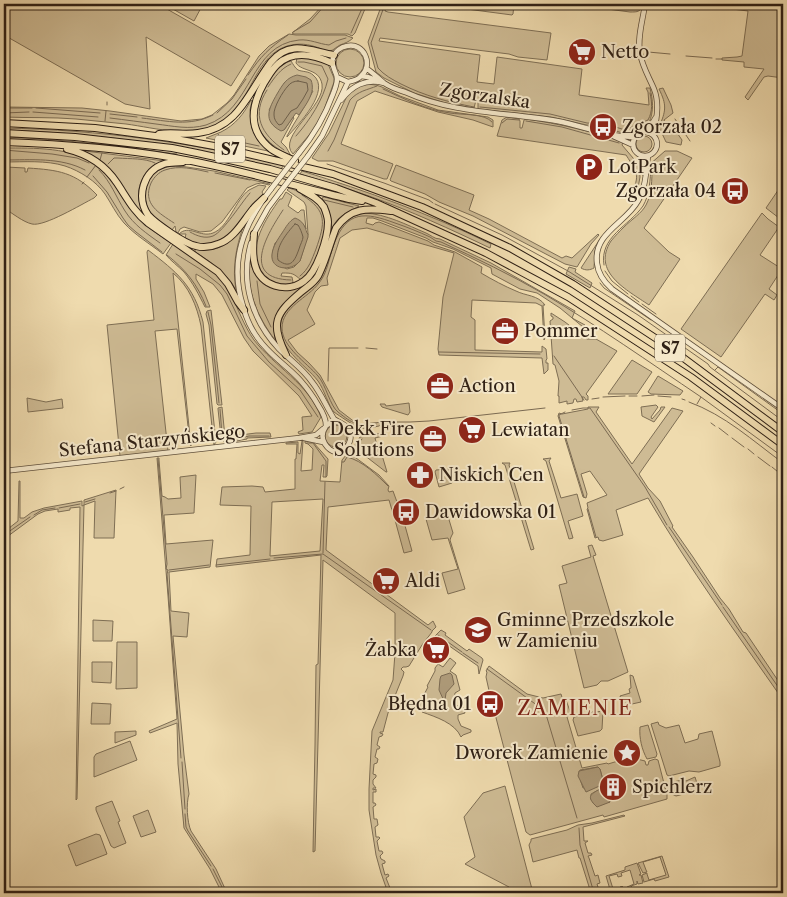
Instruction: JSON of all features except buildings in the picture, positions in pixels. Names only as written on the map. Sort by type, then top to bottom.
[{"type":"highway","points":[[149,135],[199,133],[224,124],[242,107],[270,62],[284,52],[295,48],[304,48],[334,55]]},
{"type":"highway","points":[[310,168],[278,154],[266,145],[255,126],[254,104],[259,92],[276,65],[290,56],[309,55],[332,63]]},
{"type":"highway","name":"S7","points":[[4,124],[95,128],[242,151],[334,174],[422,207],[510,248],[566,280],[666,345],[783,432]]},
{"type":"highway","points":[[4,133],[94,139],[172,148],[205,154],[270,169],[336,188],[376,203]]},
{"type":"highway","name":"S7","points":[[4,142],[110,149],[153,154],[295,185],[349,199],[376,203],[486,253],[568,297],[691,378],[783,446]]},
{"type":"highway","points":[[54,145],[86,155],[102,166],[113,177],[131,206],[143,220],[210,266],[224,278],[244,310]]},
{"type":"highway","points":[[190,161],[163,164],[152,171],[143,184],[142,200],[146,211],[152,219],[191,245],[212,246],[224,241],[264,198]]},
{"type":"highway","points":[[254,234],[254,264],[258,273],[265,280],[272,285],[286,287],[299,285],[308,278],[316,266],[326,238],[327,217],[319,201],[295,185]]},
{"type":"highway","points":[[286,355],[277,334],[278,317],[284,308],[318,275],[333,234],[340,222],[348,215],[360,210],[398,212]]},
{"type":"street","points":[[645,4],[640,49],[643,65],[656,95],[658,106],[656,122],[650,133]]},
{"type":"street","points":[[356,46],[365,54],[367,60],[366,68],[361,76],[348,82],[322,136],[268,208],[254,234],[246,268],[250,299],[262,326],[280,350],[312,382],[334,418],[346,426],[350,433],[350,440],[347,446],[341,451],[334,452],[323,442],[325,418],[312,394],[262,344],[250,325],[238,288],[237,268],[247,227],[264,198],[313,136],[326,112],[336,85],[337,77],[332,67],[334,55],[342,47],[356,46]]},
{"type":"street","name":"Zgorzalska","points":[[366,68],[382,82]]},
{"type":"street","name":"Zgorzalska","points":[[361,76],[382,82],[419,99],[452,108],[565,123],[608,134],[635,137]]},
{"type":"street","points":[[337,77],[348,82]]},
{"type":"street","points":[[337,105],[353,87],[363,83],[382,82]]},
{"type":"street","points":[[642,132],[650,133],[656,139],[657,146],[654,152],[648,156],[642,156],[636,152],[633,145],[635,137],[642,132]]},
{"type":"street","name":"Zgorzalska","points":[[608,134],[633,145]]},
{"type":"street","points":[[642,156],[645,179]]},
{"type":"street","points":[[648,156],[640,198],[632,209],[606,234],[599,246],[596,258],[601,276],[607,284],[783,409]]},
{"type":"street","points":[[325,427],[338,422]]},
{"type":"street","name":"Stefana Starzyńskiego","points":[[4,471],[304,438],[318,434],[325,427]]},
{"type":"street","name":"Stefana Starzyńskiego","points":[[304,438],[323,442]]},
{"type":"shaded area","points":[[4,4],[158,4],[250,56],[231,86],[146,37],[150,109],[125,104],[4,35]]},
{"type":"shaded area","points":[[164,4],[203,4],[194,21]]},
{"type":"shaded area","points":[[324,4],[367,4],[352,36],[348,34],[292,33],[310,19]]},
{"type":"shaded area","points":[[382,4],[388,4],[385,11],[388,12],[551,33],[547,60],[380,38],[379,41],[480,55],[477,82],[494,84],[497,57],[582,69],[579,95],[649,105],[646,88],[650,88],[652,114],[649,123],[625,134],[602,126],[587,125],[551,117],[478,109],[478,100],[476,100],[474,108],[445,103],[414,93],[376,72],[368,42]]},
{"type":"shaded area","points":[[444,4],[514,4],[512,15],[444,6]]},
{"type":"shaded area","points":[[569,4],[642,4],[639,11],[630,12]]},
{"type":"shaded area","points":[[717,4],[783,4],[783,78],[764,77],[748,100],[745,97],[764,69],[744,67],[744,62],[722,60],[722,58],[742,56],[748,11],[716,7]]},
{"type":"shaded area","points":[[289,34],[345,35],[353,38],[330,51],[303,44],[282,48],[265,62],[240,104],[223,121],[212,127],[200,130],[175,131],[76,119],[4,117],[4,107],[82,108],[181,121],[202,119],[212,115],[227,103],[259,56],[269,46]]},
{"type":"shaded area","points":[[350,49],[360,53],[364,63],[360,73],[350,77],[340,73],[336,63],[340,53]]},
{"type":"shaded area","points":[[297,58],[316,59],[328,64],[334,82],[315,128],[293,154],[290,147],[291,139],[317,102],[322,84],[318,75],[302,68],[296,63]]},
{"type":"shaded area","points":[[291,61],[298,70],[313,75],[318,81],[318,89],[311,107],[287,137],[313,91],[285,82],[269,110],[284,130],[294,118],[281,142],[291,156],[268,141],[257,123],[256,113],[263,91],[271,78],[282,65]]},
{"type":"shaded area","points":[[367,84],[382,87],[438,110],[488,117],[493,120],[493,127],[438,112],[375,91],[357,101],[341,144],[393,164],[387,179],[333,161],[318,161],[312,158],[329,133],[348,94],[357,87]]},
{"type":"shaded area","points":[[663,88],[673,113],[664,120],[668,127],[673,127],[682,140],[681,145],[666,142],[659,127],[665,108],[659,89]]},
{"type":"shaded area","points":[[251,100],[251,124],[254,133],[268,151],[206,138],[221,132],[235,122]]},
{"type":"shaded area","points":[[507,117],[519,119],[520,128],[522,128],[526,119],[575,128],[623,142],[622,145],[639,165],[640,177],[637,193],[629,198],[635,185],[636,172],[626,155],[497,136],[502,120]]},
{"type":"shaded area","points":[[4,128],[75,131],[145,139],[214,150],[284,165],[281,169],[178,147],[74,134],[4,130]]},
{"type":"shaded area","points":[[644,136],[650,138],[652,144],[650,150],[644,152],[638,150],[636,144],[638,138]]},
{"type":"shaded area","points":[[4,137],[90,143],[177,154],[177,156],[4,139]]},
{"type":"shaded area","points":[[4,148],[52,150],[87,159],[108,175],[140,220],[171,243],[163,254],[138,235],[121,220],[101,189],[82,174],[65,166],[50,163],[4,162]]},
{"type":"shaded area","points":[[85,151],[165,161],[149,171],[140,186],[140,202],[148,218],[141,215],[108,167]]},
{"type":"shaded area","points":[[665,151],[677,151],[692,158],[644,228],[669,252],[680,259],[649,305],[614,279],[608,271],[605,262],[606,252],[611,241],[646,205],[652,181],[652,167],[649,167],[649,165]]},
{"type":"shaded area","points":[[396,165],[474,195],[469,210],[562,258],[566,256],[572,258],[599,235],[577,267],[565,264],[473,216],[391,181]]},
{"type":"shaded area","points":[[180,166],[214,171],[270,184],[261,183],[247,188],[222,222],[211,231],[200,232],[184,227],[178,233],[175,226],[172,230],[151,213],[146,204],[145,191],[149,180],[158,171],[168,167]]},
{"type":"shaded area","points":[[6,167],[25,168],[25,172],[27,172],[28,168],[57,171],[81,181],[97,195],[54,219],[32,224],[4,208],[4,171],[6,171]]},
{"type":"shaded area","points":[[302,171],[422,213],[491,244],[490,248],[430,220],[385,202],[300,174]]},
{"type":"shaded area","points":[[783,183],[783,215],[779,218],[766,208]]},
{"type":"shaded area","points":[[259,185],[266,186],[262,192],[263,194],[239,224],[220,240],[209,244],[198,243],[185,238],[186,234],[179,234],[187,230],[208,234],[219,230],[244,194]]},
{"type":"shaded area","points":[[289,188],[307,195],[319,204],[325,216],[325,225],[321,247],[307,275],[301,280],[292,274],[282,273],[281,276],[292,277],[293,282],[287,284],[274,282],[263,275],[257,262],[256,252],[257,243],[264,224],[286,192],[292,196],[288,206],[298,213],[304,210],[306,229],[305,226],[275,243],[272,257],[275,262],[287,269],[294,267],[300,261],[308,234],[306,206],[304,202],[287,190]]},
{"type":"shaded area","points":[[322,198],[359,206],[341,217],[332,228],[329,211]]},
{"type":"shaded area","points":[[365,213],[404,223],[434,238],[440,239],[491,263],[575,311],[572,318],[537,293],[520,289],[492,274],[491,268],[453,249],[382,221],[367,218],[366,223],[373,225],[379,222],[455,252],[482,267],[481,273],[485,276],[520,293],[535,297],[542,302],[545,305],[543,305],[544,340],[542,306],[536,303],[472,300],[471,317],[475,320],[475,350],[542,352],[542,346],[546,349],[548,370],[544,374],[542,358],[439,355],[443,297],[454,253],[367,228],[352,230],[340,238],[327,278],[328,285],[321,286],[315,292],[307,310],[315,324],[288,340],[320,375],[339,410],[356,423],[383,422],[379,426],[360,428],[334,412],[318,381],[292,354],[282,339],[280,331],[281,322],[283,315],[292,304],[319,280],[328,263],[338,230],[341,226],[350,218]]},
{"type":"shaded area","points":[[762,213],[779,227],[760,255],[782,269],[769,289],[777,295],[774,300],[765,294],[721,357],[681,329]]},
{"type":"shaded area","points":[[243,227],[235,258],[236,290],[223,273],[195,252],[195,249],[210,250],[222,246]]},
{"type":"shaded area","points":[[600,239],[595,251],[594,268],[585,270],[581,268]]},
{"type":"shaded area","points":[[173,244],[205,265],[222,280],[250,335],[262,350],[308,394],[321,417],[312,432],[299,434],[298,432],[303,430],[302,417],[312,416],[299,396],[253,351],[244,338],[222,295],[213,284],[196,274],[196,279],[210,307],[205,307],[196,289],[184,272],[166,255]]},
{"type":"shaded area","points":[[148,250],[168,265],[183,281],[199,309],[203,322],[216,442],[214,445],[201,326],[195,304],[188,290],[173,273],[191,446],[177,329],[155,331],[168,451],[120,456],[107,325],[154,320]]},
{"type":"shaded area","points":[[250,259],[256,276],[268,286],[283,290],[301,287],[283,304],[276,315],[275,340],[254,302],[249,281]]},
{"type":"shaded area","points":[[569,267],[576,269],[575,272],[592,283],[590,288],[566,274]]},
{"type":"shaded area","points":[[211,310],[222,405],[217,404],[209,325],[206,314],[207,311]]},
{"type":"shaded area","points":[[551,313],[587,339],[596,339],[617,351],[586,394],[588,400],[582,397],[583,401],[577,402],[574,399],[573,403],[567,404],[567,401],[559,403],[559,381],[555,365],[553,364],[550,321],[553,317]]},
{"type":"shaded area","points":[[572,318],[585,325],[583,327]]},
{"type":"shaded area","points":[[632,360],[652,372],[637,394],[608,394]]},
{"type":"shaded area","points":[[658,376],[683,391],[680,395],[651,394],[648,392]]},
{"type":"shaded area","points":[[27,398],[46,402],[62,399],[63,408],[28,412]]},
{"type":"shaded area","points":[[409,403],[410,412],[408,415],[382,407],[380,404],[385,404],[386,406]]},
{"type":"shaded area","points":[[656,405],[658,407],[651,417],[652,419],[661,407],[665,407],[654,422],[642,416],[641,407]]},
{"type":"shaded area","points":[[222,407],[225,437],[270,433],[271,437],[247,438],[225,443],[221,437],[218,409]]},
{"type":"shaded area","points":[[588,407],[599,407],[596,412],[632,464],[672,408],[683,411],[639,474],[660,501],[672,527],[783,688],[783,700],[731,626],[648,498],[616,510],[623,535],[603,541],[599,540],[598,537],[595,538],[587,503],[607,495],[590,471],[581,474],[587,494],[586,498],[583,497],[558,416],[559,413],[588,409]]},
{"type":"shaded area","points":[[336,425],[344,428],[347,436],[344,444],[336,447],[328,444],[325,436],[328,428]]},
{"type":"shaded area","points":[[382,433],[383,436],[375,438],[387,472],[364,455],[355,445],[360,437]]},
{"type":"shaded area","points":[[303,441],[301,471],[312,470],[313,449],[305,441],[313,442],[328,459],[327,476],[323,477],[324,465],[322,465],[320,481],[340,482],[342,460],[347,454],[352,455],[379,475],[389,486],[389,492],[393,491],[401,513],[395,517],[389,500],[328,507],[326,550],[428,625],[433,621],[436,627],[409,666],[401,669],[404,672],[403,676],[388,713],[383,732],[380,732],[383,734],[379,737],[377,745],[380,747],[377,749],[375,757],[378,759],[377,763],[374,764],[373,774],[376,775],[373,780],[376,788],[373,788],[373,790],[376,789],[376,792],[373,792],[373,803],[376,805],[373,807],[374,819],[377,819],[378,825],[375,827],[376,837],[380,838],[377,841],[379,851],[383,853],[380,856],[385,861],[382,864],[385,875],[388,874],[389,876],[386,878],[390,888],[393,888],[394,891],[392,893],[388,893],[376,855],[369,810],[369,789],[372,731],[393,680],[395,613],[323,560],[315,851],[313,852],[316,665],[318,664],[321,555],[216,567],[217,559],[250,555],[251,506],[220,505],[222,487],[263,487],[265,492],[295,489],[297,444],[286,443],[298,442],[298,453],[300,454]],"holes":[[[323,499],[320,551],[270,556],[272,502]]]},
{"type":"shaded area","points":[[157,458],[159,458],[162,496],[168,499],[181,498],[180,477],[196,475],[194,513],[164,515],[166,544],[213,540],[210,567],[169,572],[171,611],[189,613],[187,637],[173,636],[189,794],[187,807],[189,823],[191,831],[216,869],[227,893],[222,893],[210,869],[184,828],[178,764],[177,723],[150,733],[149,731],[177,719]]},
{"type":"shaded area","points":[[551,458],[549,461],[561,498],[577,494],[583,516],[568,521],[573,538],[569,539],[546,461],[543,459]]},
{"type":"shaded area","points":[[502,463],[510,463],[509,465],[534,549],[531,550],[505,465]]},
{"type":"shaded area","points":[[448,469],[452,483],[439,487],[436,470]]},
{"type":"shaded area","points":[[19,481],[20,518],[24,518],[32,512],[44,508],[82,501],[82,506],[84,505],[76,800],[80,507],[58,512],[58,509],[45,511],[4,539],[4,532],[18,521]]},
{"type":"shaded area","points":[[116,490],[114,538],[94,538],[95,501],[84,505],[84,500]]},
{"type":"shaded area","points":[[447,513],[453,533],[450,540],[465,589],[448,594],[442,573],[458,569],[448,538],[432,540],[426,519]]},
{"type":"shaded area","points":[[400,519],[404,522],[412,551],[404,553],[395,520]]},
{"type":"shaded area","points":[[592,545],[596,555],[593,556],[628,672],[608,681],[601,681],[597,685],[584,688],[559,585],[567,583],[562,566],[591,557],[588,546]]},
{"type":"shaded area","points":[[93,620],[113,621],[112,641],[93,641]]},
{"type":"shaded area","points":[[441,630],[467,651],[469,649],[482,658],[479,674],[478,666],[435,636]]},
{"type":"shaded area","points":[[117,642],[137,642],[137,688],[116,689]]},
{"type":"shaded area","points":[[450,658],[456,663],[450,671],[456,675],[460,690],[455,693],[454,701],[456,706],[460,705],[460,707],[463,707],[465,713],[458,715],[458,719],[461,726],[471,730],[471,732],[461,737],[450,724],[422,712],[421,709],[422,699],[435,668],[438,664],[443,667]]},
{"type":"shaded area","points":[[92,662],[112,662],[111,683],[92,682]]},
{"type":"shaded area","points":[[489,666],[527,694],[543,698],[561,694],[563,701],[566,700],[571,714],[567,717],[582,768],[618,761],[620,765],[637,759],[645,761],[646,765],[648,765],[649,761],[658,760],[667,799],[530,835],[526,832],[490,695],[486,671]],"holes":[[[598,767],[604,784],[583,788],[580,770]],[[602,788],[605,789],[610,802],[594,804],[591,794]]]},
{"type":"shaded area","points":[[630,675],[633,676],[641,702],[623,706],[620,696],[630,693]]},
{"type":"shaded area","points":[[92,703],[111,704],[110,724],[91,724]]},
{"type":"shaded area","points":[[603,711],[602,729],[600,731],[578,736],[573,720],[574,717]]},
{"type":"shaded area","points":[[658,722],[659,725],[666,728],[679,725],[685,743],[698,739],[699,734],[712,731],[720,766],[699,772],[689,771],[667,775],[651,724]]},
{"type":"shaded area","points":[[648,725],[657,754],[656,757],[647,759],[641,744],[640,727]]},
{"type":"shaded area","points":[[136,731],[136,735],[115,743],[115,732]]},
{"type":"shaded area","points":[[130,741],[137,760],[94,777],[94,757],[96,754]]},
{"type":"shaded area","points":[[695,777],[699,790],[676,796],[672,794],[669,783],[686,781]]},
{"type":"shaded area","points":[[505,786],[533,893],[507,893],[509,887],[465,864],[475,857],[464,817],[483,793]]},
{"type":"shaded area","points":[[112,801],[126,843],[114,848],[111,846],[96,810],[96,807]]},
{"type":"shaded area","points":[[148,810],[156,832],[141,837],[133,816]]},
{"type":"shaded area","points":[[624,815],[583,827],[584,841],[588,841],[585,843],[588,853],[592,855],[588,856],[595,876],[598,875],[600,883],[597,884],[600,893],[591,893],[577,850],[533,862],[529,845],[531,839],[567,830],[578,825]]},
{"type":"shaded area","points":[[96,834],[100,835],[107,854],[76,866],[68,845]]},
{"type":"shaded area","points":[[662,856],[669,877],[644,882],[642,875],[647,873],[649,880],[666,875],[660,857],[643,862],[647,872],[643,873],[638,863]]},
{"type":"shaded area","points":[[637,863],[641,874],[639,875],[641,875],[643,883],[638,884],[637,881],[637,884],[631,886],[632,888],[623,891],[622,886],[624,890],[634,884],[630,870],[621,873],[622,876],[618,877],[617,874],[609,876],[614,892],[621,890],[621,886],[622,891],[611,893],[606,876],[625,870],[625,867]]},
{"type":"water","points":[[297,75],[311,80],[311,94],[299,115],[296,113],[284,130],[281,131],[269,119],[270,109],[283,84]]},
{"type":"water","points":[[295,218],[303,224],[308,237],[300,261],[292,267],[282,268],[274,263],[272,254],[286,226]]},
{"type":"water","points":[[450,673],[454,684],[446,693],[444,701],[439,690],[440,679],[441,676]]},
{"type":"water","points":[[598,767],[604,784],[586,792],[578,776],[579,771]]},
{"type":"water","points":[[602,788],[605,789],[610,802],[597,807],[590,798]]},
{"type":"waterway","points":[[293,32],[310,22],[326,4]]},
{"type":"waterway","points":[[351,33],[364,4]]},
{"type":"waterway","points":[[385,4],[371,43],[378,68],[392,79],[419,92],[446,101],[474,107]]},
{"type":"waterway","points":[[248,75],[266,53],[288,35]]},
{"type":"waterway","points":[[110,118],[181,127],[206,125],[221,117],[233,106],[260,65],[270,53],[283,44],[303,40],[329,45],[346,38]]},
{"type":"waterway","points":[[648,52],[670,54]]},
{"type":"waterway","points":[[686,56],[712,58]]},
{"type":"waterway","points":[[716,59],[722,59]]},
{"type":"waterway","points":[[296,136],[323,95],[328,79],[322,66],[298,62]]},
{"type":"waterway","points":[[268,87],[275,77],[291,64]]},
{"type":"waterway","points":[[217,113],[232,99],[246,79]]},
{"type":"waterway","points":[[328,151],[350,100],[359,93],[377,86]]},
{"type":"waterway","points":[[383,89],[424,107],[450,113],[484,117],[492,122]]},
{"type":"waterway","points":[[267,90],[262,99],[259,116],[264,131],[284,150]]},
{"type":"waterway","points":[[480,107],[550,114],[587,123],[606,124],[625,130],[648,120],[652,106],[650,93]]},
{"type":"waterway","points":[[4,108],[32,108]]},
{"type":"waterway","points":[[36,108],[100,113]]},
{"type":"waterway","points":[[105,121],[106,111]]},
{"type":"waterway","points":[[4,113],[29,112]]},
{"type":"waterway","points":[[33,112],[98,117]]},
{"type":"waterway","points":[[110,114],[137,117]]},
{"type":"waterway","points":[[142,118],[170,122],[187,122],[204,119],[213,115]]},
{"type":"waterway","points":[[502,123],[507,119],[519,120]]},
{"type":"waterway","points":[[675,119],[690,141]]},
{"type":"waterway","points":[[526,121],[562,127],[619,143]]},
{"type":"waterway","points":[[218,134],[222,138],[259,146]]},
{"type":"waterway","points":[[4,150],[52,154],[77,158],[89,163]]},
{"type":"waterway","points":[[100,160],[102,153]]},
{"type":"waterway","points":[[108,164],[114,158],[142,159],[155,163]]},
{"type":"waterway","points":[[4,160],[56,161],[85,170]]},
{"type":"waterway","points":[[327,164],[384,183],[433,203]]},
{"type":"waterway","points":[[87,177],[96,165]]},
{"type":"waterway","points":[[604,265],[604,255],[610,239],[643,206],[647,197],[651,167]]},
{"type":"waterway","points":[[174,223],[153,207],[150,202],[149,190],[152,181],[161,172],[176,168],[208,172]]},
{"type":"waterway","points":[[99,170],[132,220],[160,243]]},
{"type":"waterway","points":[[215,173],[250,180]]},
{"type":"waterway","points":[[93,176],[107,192],[128,225],[162,252]]},
{"type":"waterway","points":[[190,232],[201,237],[213,236],[227,223],[250,193]]},
{"type":"waterway","points":[[300,276],[312,260],[322,225],[320,212],[302,195]]},
{"type":"waterway","points":[[324,200],[353,207]]},
{"type":"waterway","points":[[435,204],[502,235],[568,271],[638,315],[708,364],[783,421]]},
{"type":"waterway","points":[[283,210],[265,242],[262,263],[266,272],[275,278],[291,280]]},
{"type":"waterway","points":[[376,424],[364,425],[356,423],[335,409],[318,376],[286,342],[282,328],[286,314],[322,279],[339,233],[351,220],[366,216],[384,219],[426,235],[544,294],[604,331],[701,397],[697,404]]},
{"type":"waterway","points":[[176,254],[200,269],[220,285],[227,294],[247,336],[269,362],[300,390],[318,417]]},
{"type":"waterway","points":[[167,255],[190,278],[206,306]]},
{"type":"waterway","points":[[605,271],[612,281],[628,294]]},
{"type":"waterway","points":[[257,281],[260,304],[271,327]]},
{"type":"waterway","points":[[600,283],[604,288],[651,320]]},
{"type":"waterway","points":[[631,296],[639,302]]},
{"type":"waterway","points":[[642,304],[656,314]]},
{"type":"waterway","points":[[208,312],[219,403]]},
{"type":"waterway","points":[[328,381],[329,348],[358,348]]},
{"type":"waterway","points":[[366,348],[377,349]]},
{"type":"waterway","points":[[439,352],[540,354]]},
{"type":"waterway","points":[[554,356],[584,400]]},
{"type":"waterway","points":[[715,370],[718,367],[783,414]]},
{"type":"waterway","points":[[642,396],[654,395]]},
{"type":"waterway","points":[[603,397],[625,396]]},
{"type":"waterway","points":[[629,396],[637,396]]},
{"type":"waterway","points":[[658,396],[671,397]]},
{"type":"waterway","points":[[701,397],[783,457]]},
{"type":"waterway","points":[[592,399],[599,398]]},
{"type":"waterway","points":[[689,402],[727,421],[783,463]]},
{"type":"waterway","points":[[397,422],[429,421],[545,408]]},
{"type":"waterway","points":[[572,410],[590,408],[645,487],[667,525]]},
{"type":"waterway","points":[[220,409],[222,435],[225,440],[249,436],[269,436]]},
{"type":"waterway","points":[[565,412],[559,416],[584,497]]},
{"type":"waterway","points":[[711,423],[715,426]]},
{"type":"waterway","points":[[719,428],[728,435]]},
{"type":"waterway","points":[[732,438],[744,447]]},
{"type":"waterway","points":[[357,445],[362,439]]},
{"type":"waterway","points":[[307,443],[313,443],[326,461],[326,477]]},
{"type":"waterway","points":[[748,449],[754,454]]},
{"type":"waterway","points":[[342,462],[347,457],[359,462],[388,486]]},
{"type":"waterway","points":[[758,457],[770,466]]},
{"type":"waterway","points":[[158,459],[181,758]]},
{"type":"waterway","points":[[772,467],[783,476]]},
{"type":"waterway","points":[[323,553],[325,482]]},
{"type":"waterway","points":[[120,489],[124,487]]},
{"type":"waterway","points":[[110,493],[116,491]]},
{"type":"waterway","points":[[85,502],[95,499]]},
{"type":"waterway","points":[[59,508],[80,504]]},
{"type":"waterway","points":[[34,515],[42,510],[55,508]]},
{"type":"waterway","points":[[588,509],[596,537]]},
{"type":"waterway","points":[[4,535],[30,517]]},
{"type":"waterway","points":[[669,527],[722,605]]},
{"type":"waterway","points":[[274,558],[323,554],[431,630]]},
{"type":"waterway","points":[[216,565],[270,559]]},
{"type":"waterway","points":[[169,570],[209,565]]},
{"type":"waterway","points":[[723,607],[783,694]]},
{"type":"waterway","points":[[438,635],[462,652]]},
{"type":"waterway","points":[[463,653],[478,663]]},
{"type":"waterway","points":[[487,669],[545,711],[577,818]]},
{"type":"waterway","points":[[182,762],[185,809]]},
{"type":"waterway","points":[[185,814],[186,827],[211,866]]},
{"type":"waterway","points":[[579,828],[580,845],[594,893]]},
{"type":"waterway","points":[[213,869],[225,893]]},
{"type":"place","name":"Netto","points":[[582,52]]},
{"type":"place","name":"Zgorzała 02","points":[[603,127]]},
{"type":"place","name":"LotPark","points":[[589,167]]},
{"type":"place","name":"Zgorzała 04","points":[[735,191]]},
{"type":"place","name":"Pommer","points":[[505,331]]},
{"type":"place","name":"Action","points":[[440,386]]},
{"type":"place","name":"Lewiatan","points":[[472,430]]},
{"type":"place","name":"Dekk Fire Solutions","points":[[433,439]]},
{"type":"place","name":"Niskich Cen","points":[[420,475]]},
{"type":"place","name":"Dawidowska 01","points":[[406,512]]},
{"type":"place","name":"Aldi","points":[[386,581]]},
{"type":"place","name":"Gminne Przedszkole w Zamieniu","points":[[478,630]]},
{"type":"place","name":"Żabka","points":[[436,650]]},
{"type":"place","name":"Błędna 01","points":[[490,704]]},
{"type":"place","name":"Dworek Zamienie","points":[[627,753]]},
{"type":"place","name":"Spichlerz","points":[[613,787]]},
{"type":"district","name":"ZAMIENIE","points":[[575,708]]}]
